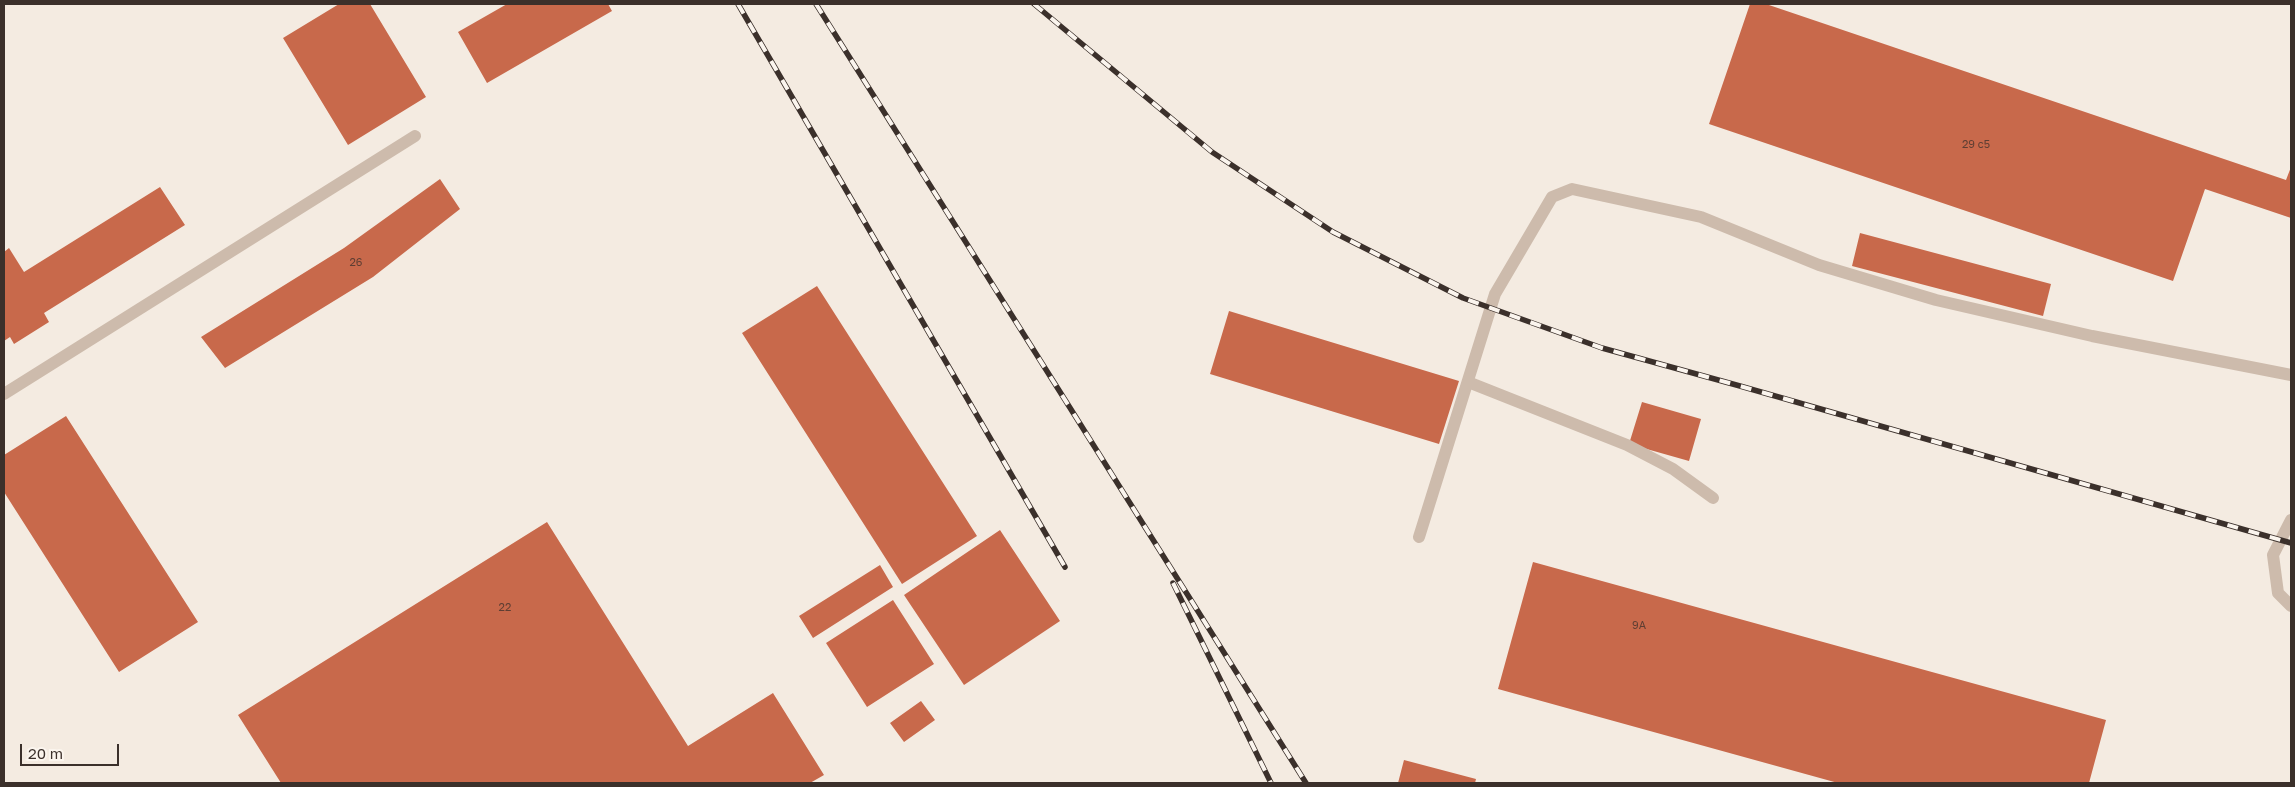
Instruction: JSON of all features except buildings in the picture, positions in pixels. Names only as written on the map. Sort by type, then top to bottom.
[{"type":"lane","points":[[4,394],[415,136]]},
{"type":"lane","points":[[1419,537],[1495,294],[1552,197],[1572,189],[1701,217],[1819,265],[1936,300],[2083,334],[2291,375]]},
{"type":"lane","points":[[1468,382],[1627,445],[1673,470],[1713,498]]},
{"type":"lane","points":[[2291,520],[2273,555],[2278,593],[2291,606]]},
{"type":"railway","points":[[738,4],[1065,567]]},
{"type":"railway","points":[[816,4],[1306,783]]},
{"type":"railway","points":[[1034,4],[1212,152],[1333,232],[1463,298],[1602,348],[2291,543]]},
{"type":"railway","points":[[1173,583],[1271,783]]}]
